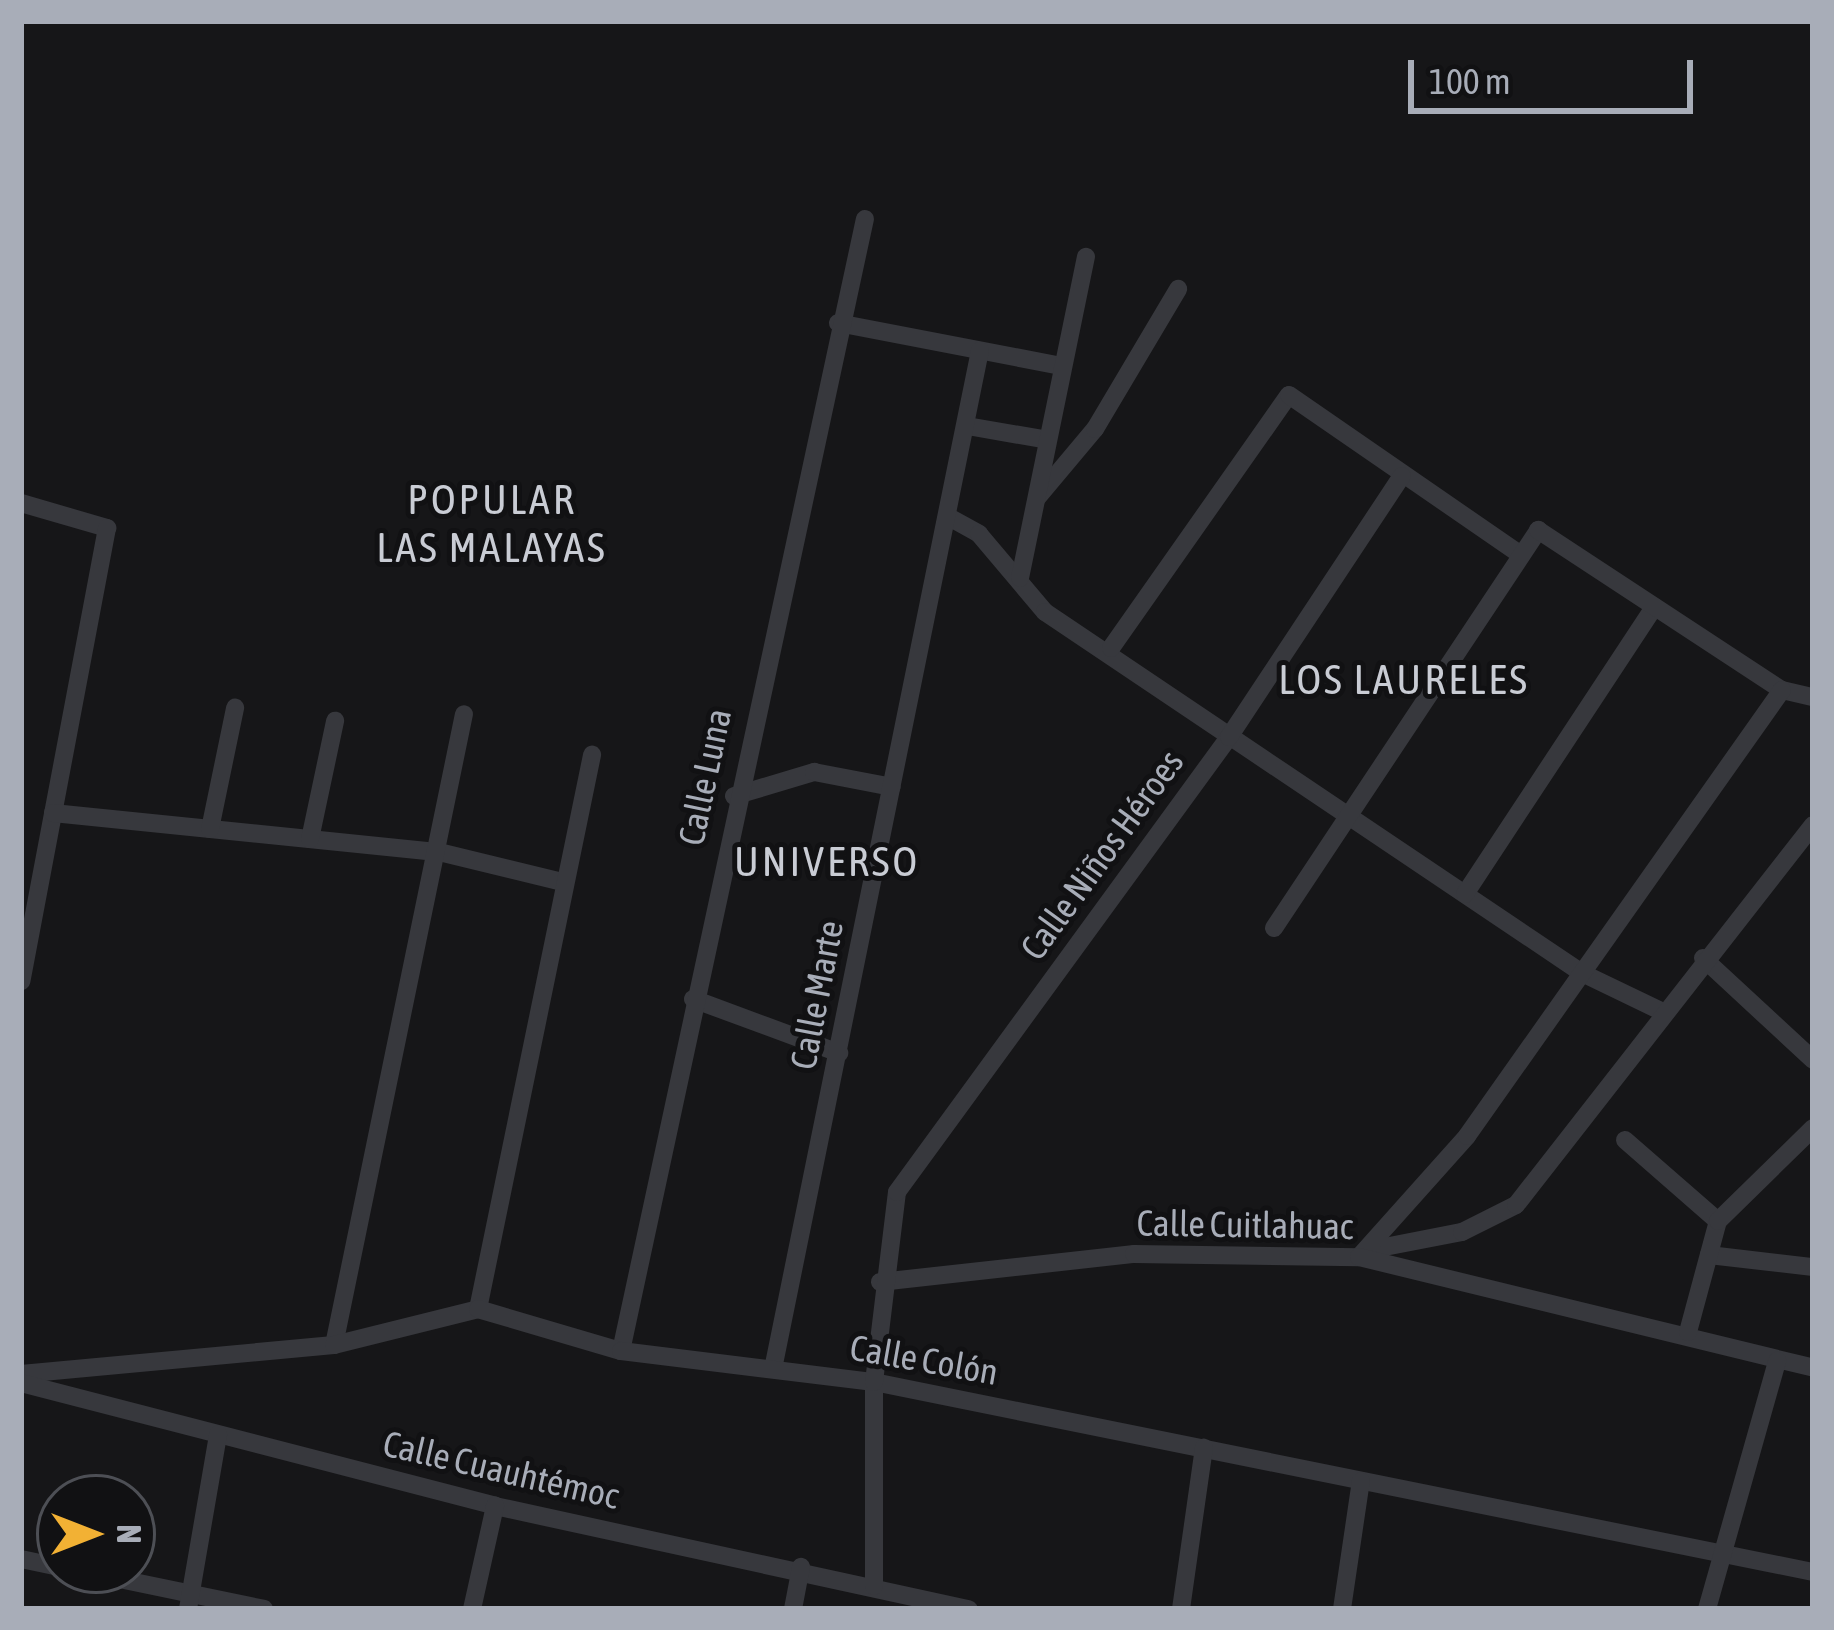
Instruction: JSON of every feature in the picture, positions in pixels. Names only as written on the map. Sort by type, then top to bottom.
[{"type":"street","name":"Calle Luna","points":[[621,1351],[734,796],[865,219]]},
{"type":"street","points":[[1020,578],[1086,257]]},
{"type":"street","points":[[1036,499],[1095,429],[1178,289]]},
{"type":"street","points":[[838,322],[1062,366]]},
{"type":"street","name":"Calle Marte","points":[[773,1369],[947,515],[973,428],[980,351]]},
{"type":"street","points":[[1111,648],[1288,395],[1521,555]]},
{"type":"street","points":[[973,428],[1048,440]]},
{"type":"street","name":"Calle Niños Héroes","points":[[874,1586],[874,1382],[880,1282],[897,1192],[1229,737],[1402,476]]},
{"type":"street","points":[[21,503],[107,528],[21,981]]},
{"type":"street","points":[[947,515],[1020,578],[1045,612],[1111,648],[1348,820],[1582,973],[1659,1010]]},
{"type":"street","points":[[1274,928],[1538,530],[1782,689],[1813,697]]},
{"type":"street","points":[[1465,894],[1654,608]]},
{"type":"street","points":[[1364,1253],[1582,973],[1782,689]]},
{"type":"street","points":[[210,829],[235,708]]},
{"type":"street","points":[[334,1346],[464,714]]},
{"type":"street","points":[[310,839],[335,721]]},
{"type":"street","points":[[21,1374],[334,1346],[478,1309],[562,882],[592,755]]},
{"type":"street","points":[[734,796],[814,772],[892,787]]},
{"type":"street","points":[[52,813],[439,852],[562,882]]},
{"type":"street","points":[[1364,1253],[1462,1232],[1516,1205],[1659,1010],[1813,825]]},
{"type":"street","points":[[1796,846],[1813,862]]},
{"type":"street","points":[[1703,958],[1813,1060]]},
{"type":"street","points":[[692,999],[839,1054]]},
{"type":"street","points":[[1688,1332],[1718,1221],[1813,1128]]},
{"type":"street","points":[[1624,1140],[1718,1221]]},
{"type":"street","name":"Calle Cuitlahuac","points":[[880,1282],[1134,1254],[1364,1253],[1688,1332],[1813,1368]]},
{"type":"street","points":[[1709,1255],[1813,1267]]},
{"type":"street","name":"Calle Colón","points":[[478,1309],[621,1351],[874,1382],[1813,1572]]},
{"type":"street","points":[[1708,1609],[1777,1361]]},
{"type":"street","name":"Calle Cuauhtémoc","points":[[21,1383],[495,1506],[801,1568],[874,1586],[900,1601],[969,1609]]},
{"type":"street","points":[[189,1601],[218,1435]]},
{"type":"street","points":[[1181,1609],[1204,1448]]},
{"type":"street","points":[[1342,1609],[1361,1481]]},
{"type":"street","points":[[472,1609],[495,1506]]},
{"type":"street","points":[[793,1609],[801,1568]]},
{"type":"street","points":[[156,1592],[189,1601],[265,1609]]},
{"type":"district","name":"POPULAR LAS MALAYAS","points":[[492,523]]},
{"type":"district","name":"LOS LAURELES","points":[[1404,679]]},
{"type":"district","name":"UNIVERSO","points":[[827,861]]}]
